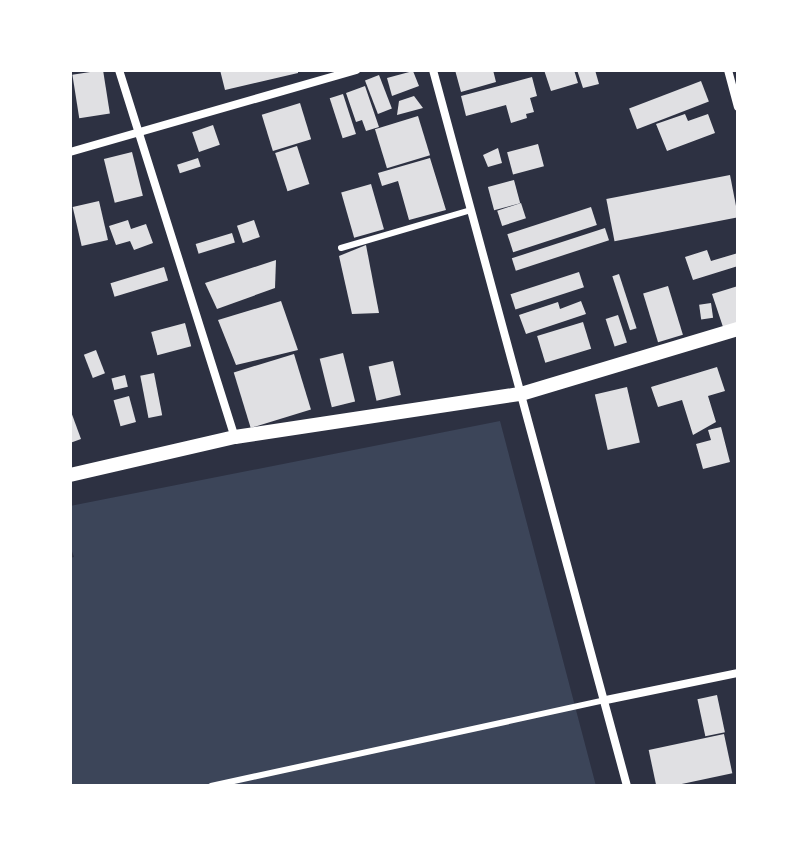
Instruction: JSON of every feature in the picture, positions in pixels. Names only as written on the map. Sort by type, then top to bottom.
[{"type":"street","points":[[119,70],[235,437]]},
{"type":"street","points":[[70,152],[356,70]]},
{"type":"street","points":[[433,70],[627,786]]},
{"type":"street","points":[[728,70],[738,107]]},
{"type":"street","points":[[70,475],[235,437],[521,394],[738,329]]},
{"type":"street","points":[[606,700],[738,673]]},
{"type":"lane","points":[[341,248],[471,210]]},
{"type":"lane","points":[[211,786],[606,700]]},
{"type":"shaded area","points":[[500,421],[596,786],[70,786],[70,558],[74,557],[70,546],[70,506]]},
{"type":"building","points":[[103,70],[110,113],[79,118],[72,75]]},
{"type":"building","points":[[220,70],[298,70],[298,73],[225,90]]},
{"type":"building","points":[[455,70],[493,70],[496,82],[461,92]]},
{"type":"building","points":[[544,70],[574,70],[578,83],[551,91]]},
{"type":"building","points":[[577,70],[595,70],[599,84],[583,88]]},
{"type":"building","points":[[413,71],[419,86],[392,96],[387,78]]},
{"type":"building","points":[[379,75],[392,109],[378,114],[365,80]]},
{"type":"building","points":[[532,77],[537,96],[530,98],[534,112],[526,114],[527,118],[511,123],[506,105],[466,116],[461,96]]},
{"type":"building","points":[[701,81],[709,102],[637,129],[629,109]]},
{"type":"building","points":[[365,86],[379,127],[366,131],[362,120],[356,122],[346,93]]},
{"type":"building","points":[[343,94],[356,134],[343,138],[330,98]]},
{"type":"building","points":[[414,96],[423,108],[397,115],[399,101]]},
{"type":"building","points":[[300,103],[311,139],[273,151],[262,115]]},
{"type":"building","points":[[685,114],[688,121],[708,114],[715,133],[667,151],[656,124]]},
{"type":"building","points":[[418,116],[430,155],[387,168],[375,129]]},
{"type":"building","points":[[213,125],[220,145],[199,152],[192,132]]},
{"type":"building","points":[[538,144],[544,166],[513,174],[507,152]]},
{"type":"building","points":[[297,146],[309,184],[287,191],[275,153]]},
{"type":"building","points":[[498,148],[502,163],[488,167],[483,155]]},
{"type":"building","points":[[132,152],[143,196],[115,203],[104,159]]},
{"type":"building","points":[[198,158],[201,167],[180,173],[177,165]]},
{"type":"building","points":[[430,158],[446,210],[409,220],[398,181],[382,186],[378,173]]},
{"type":"building","points":[[730,175],[738,217],[615,241],[606,199]]},
{"type":"building","points":[[514,180],[520,203],[494,210],[488,187]]},
{"type":"building","points":[[371,184],[384,229],[354,238],[341,193]]},
{"type":"building","points":[[99,201],[108,240],[82,246],[73,207]]},
{"type":"building","points":[[521,203],[526,218],[502,226],[497,211]]},
{"type":"building","points":[[591,207],[597,225],[513,252],[507,234]]},
{"type":"building","points":[[128,220],[131,229],[146,224],[153,243],[134,250],[130,241],[116,245],[109,226]]},
{"type":"building","points":[[254,220],[260,237],[243,243],[237,226]]},
{"type":"building","points":[[605,228],[609,240],[516,271],[512,258]]},
{"type":"building","points":[[232,233],[235,243],[199,254],[196,244]]},
{"type":"building","points":[[366,245],[379,313],[352,314],[339,256]]},
{"type":"building","points":[[707,250],[711,261],[738,253],[738,266],[693,280],[685,257]]},
{"type":"building","points":[[276,260],[275,288],[217,309],[205,283]]},
{"type":"building","points":[[164,267],[168,280],[115,297],[110,283]]},
{"type":"building","points":[[579,272],[584,287],[515,309],[511,294]]},
{"type":"building","points":[[619,274],[637,328],[630,330],[612,276]]},
{"type":"building","points":[[668,286],[683,335],[658,342],[643,294]]},
{"type":"building","points":[[738,286],[738,323],[723,327],[712,294]]},
{"type":"building","points":[[281,301],[298,350],[236,365],[218,320]]},
{"type":"building","points":[[581,301],[586,314],[526,334],[519,315],[558,302],[560,309]]},
{"type":"building","points":[[711,303],[713,318],[701,320],[699,305]]},
{"type":"building","points":[[618,315],[627,343],[615,347],[606,319]]},
{"type":"building","points":[[583,322],[591,349],[545,363],[537,336]]},
{"type":"building","points":[[185,323],[191,346],[157,355],[151,332]]},
{"type":"building","points":[[96,350],[105,373],[93,378],[84,355]]},
{"type":"building","points":[[343,353],[355,402],[332,407],[320,359]]},
{"type":"building","points":[[294,354],[311,409],[251,428],[234,372]]},
{"type":"building","points":[[393,361],[401,395],[377,401],[369,367]]},
{"type":"building","points":[[717,367],[725,391],[708,396],[716,422],[693,435],[682,400],[658,407],[651,387]]},
{"type":"building","points":[[154,373],[162,415],[148,418],[140,376]]},
{"type":"building","points":[[125,375],[128,387],[114,390],[111,378]]},
{"type":"building","points":[[627,387],[640,443],[608,450],[595,394]]},
{"type":"building","points":[[129,396],[136,422],[121,426],[114,400]]},
{"type":"building","points":[[70,409],[81,439],[70,443]]},
{"type":"building","points":[[721,427],[730,462],[703,469],[696,444],[711,440],[708,430]]},
{"type":"building","points":[[717,695],[725,732],[705,736],[697,699]]},
{"type":"building","points":[[724,734],[732,773],[672,786],[656,786],[649,750]]}]
